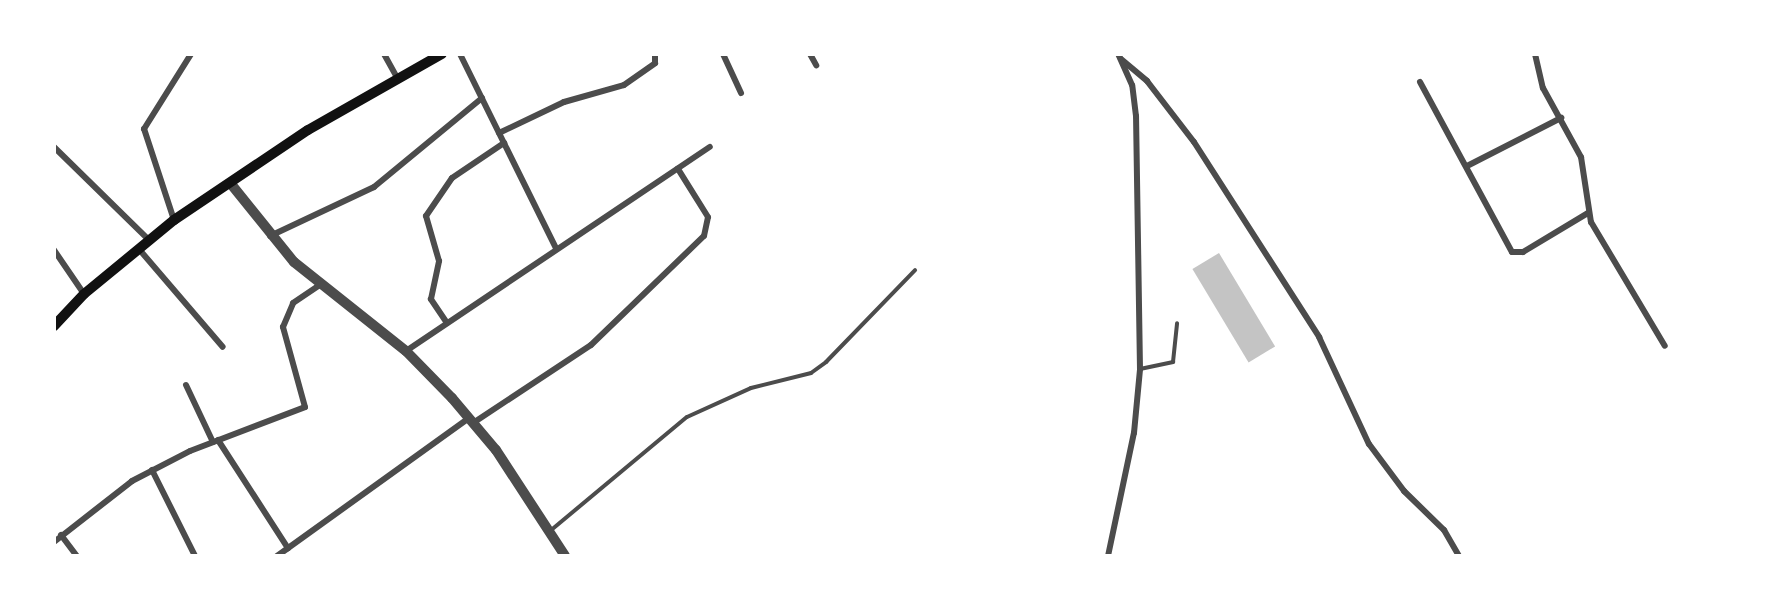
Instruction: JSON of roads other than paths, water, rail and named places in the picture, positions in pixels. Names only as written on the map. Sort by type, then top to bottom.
[{"type":"main road","points":[[55,324],[84,294],[148,238],[308,130],[442,54]]},
{"type":"street","points":[[174,220],[144,129],[191,54]]},
{"type":"street","points":[[384,54],[398,79]]},
{"type":"street","points":[[459,54],[556,248]]},
{"type":"street","points":[[499,133],[550,107],[624,85],[655,63],[655,54]]},
{"type":"street","points":[[723,54],[741,93]]},
{"type":"street","points":[[810,54],[816,64]]},
{"type":"street","points":[[1535,54],[1543,88],[1581,157],[1588,213],[1665,346]]},
{"type":"street","points":[[1108,556],[1134,433],[1140,369],[1136,116],[1132,85],[1120,57]]},
{"type":"street","points":[[1120,57],[1147,81],[1194,142],[1319,337],[1369,444],[1404,491],[1444,530],[1459,556]]},
{"type":"street","points":[[1420,82],[1517,254],[1588,213]]},
{"type":"street","points":[[270,237],[374,187],[482,98]]},
{"type":"street","points":[[1467,166],[1561,118]]},
{"type":"street","points":[[447,323],[431,299],[439,261],[426,216],[452,178],[504,143]]},
{"type":"street","points":[[54,147],[148,238]]},
{"type":"street","points":[[406,351],[556,248],[710,147]]},
{"type":"street","points":[[277,556],[471,421],[591,345],[695,247],[709,222],[678,169]]},
{"type":"street","points":[[231,184],[270,237],[321,284],[406,351],[471,421],[565,556]]},
{"type":"street","points":[[138,247],[223,347]]},
{"type":"street","points":[[54,250],[84,294]]},
{"type":"street","points":[[54,542],[109,495],[152,470],[215,441],[305,407],[283,327],[293,303],[321,284]]},
{"type":"street","points":[[186,385],[215,441],[288,548]]},
{"type":"street","points":[[152,470],[195,556]]},
{"type":"street","points":[[61,535],[78,556]]},
{"type":"lane","points":[[549,531],[687,417],[752,388],[811,373],[826,362],[915,270]]},
{"type":"lane","points":[[1140,369],[1173,362],[1177,323]]}]
